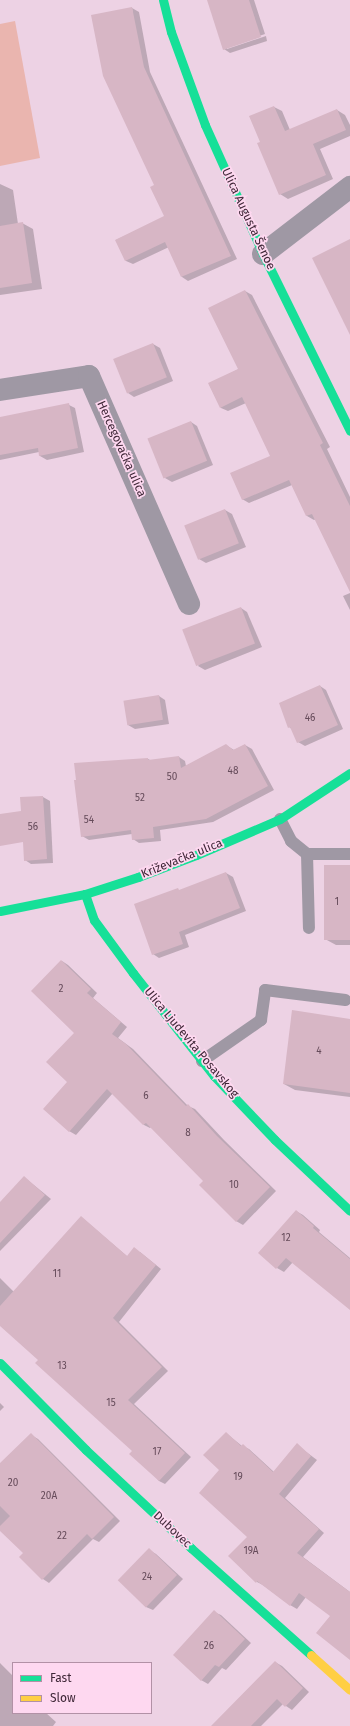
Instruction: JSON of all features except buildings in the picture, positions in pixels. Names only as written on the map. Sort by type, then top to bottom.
[{"type":"street","name":"Ulica Augusta Šenoe","points":[[163,0],[171,32],[192,92],[263,254],[350,431]]},
{"type":"street","points":[[263,254],[350,187]]},
{"type":"street","name":"Hercegovačka ulica","points":[[0,390],[89,376],[189,604]]},
{"type":"street","name":"Križevačka ulica","points":[[0,911],[86,894],[138,878],[196,855],[280,818],[350,773]]},
{"type":"street","name":"Ulica Ljudevita Posavskog","points":[[86,894],[94,920],[202,1061],[275,1140],[350,1211]]},
{"type":"street","name":"Dubovec","points":[[0,1363],[86,1450],[185,1543],[350,1690]]},
{"type":"lane","points":[[280,818],[291,841],[307,854],[350,854]]},
{"type":"lane","points":[[307,854],[309,928]]},
{"type":"lane","points":[[202,1061],[261,1020],[265,990],[345,1000]]},
{"type":"shaded area","points":[[15,21],[40,158],[0,166],[0,24]]},
{"type":"traffic: fast","points":[[163,0],[171,32],[205,125],[263,254],[350,431]]},
{"type":"traffic: fast","points":[[0,911],[85,894],[138,877],[196,855],[280,819],[350,773]]},
{"type":"traffic: fast","points":[[85,894],[94,920],[133,973],[214,1076],[275,1140],[350,1211]]},
{"type":"traffic: fast","points":[[0,1363],[86,1450],[191,1548],[311,1655]]},
{"type":"traffic: slow","points":[[311,1655],[350,1690]]}]
